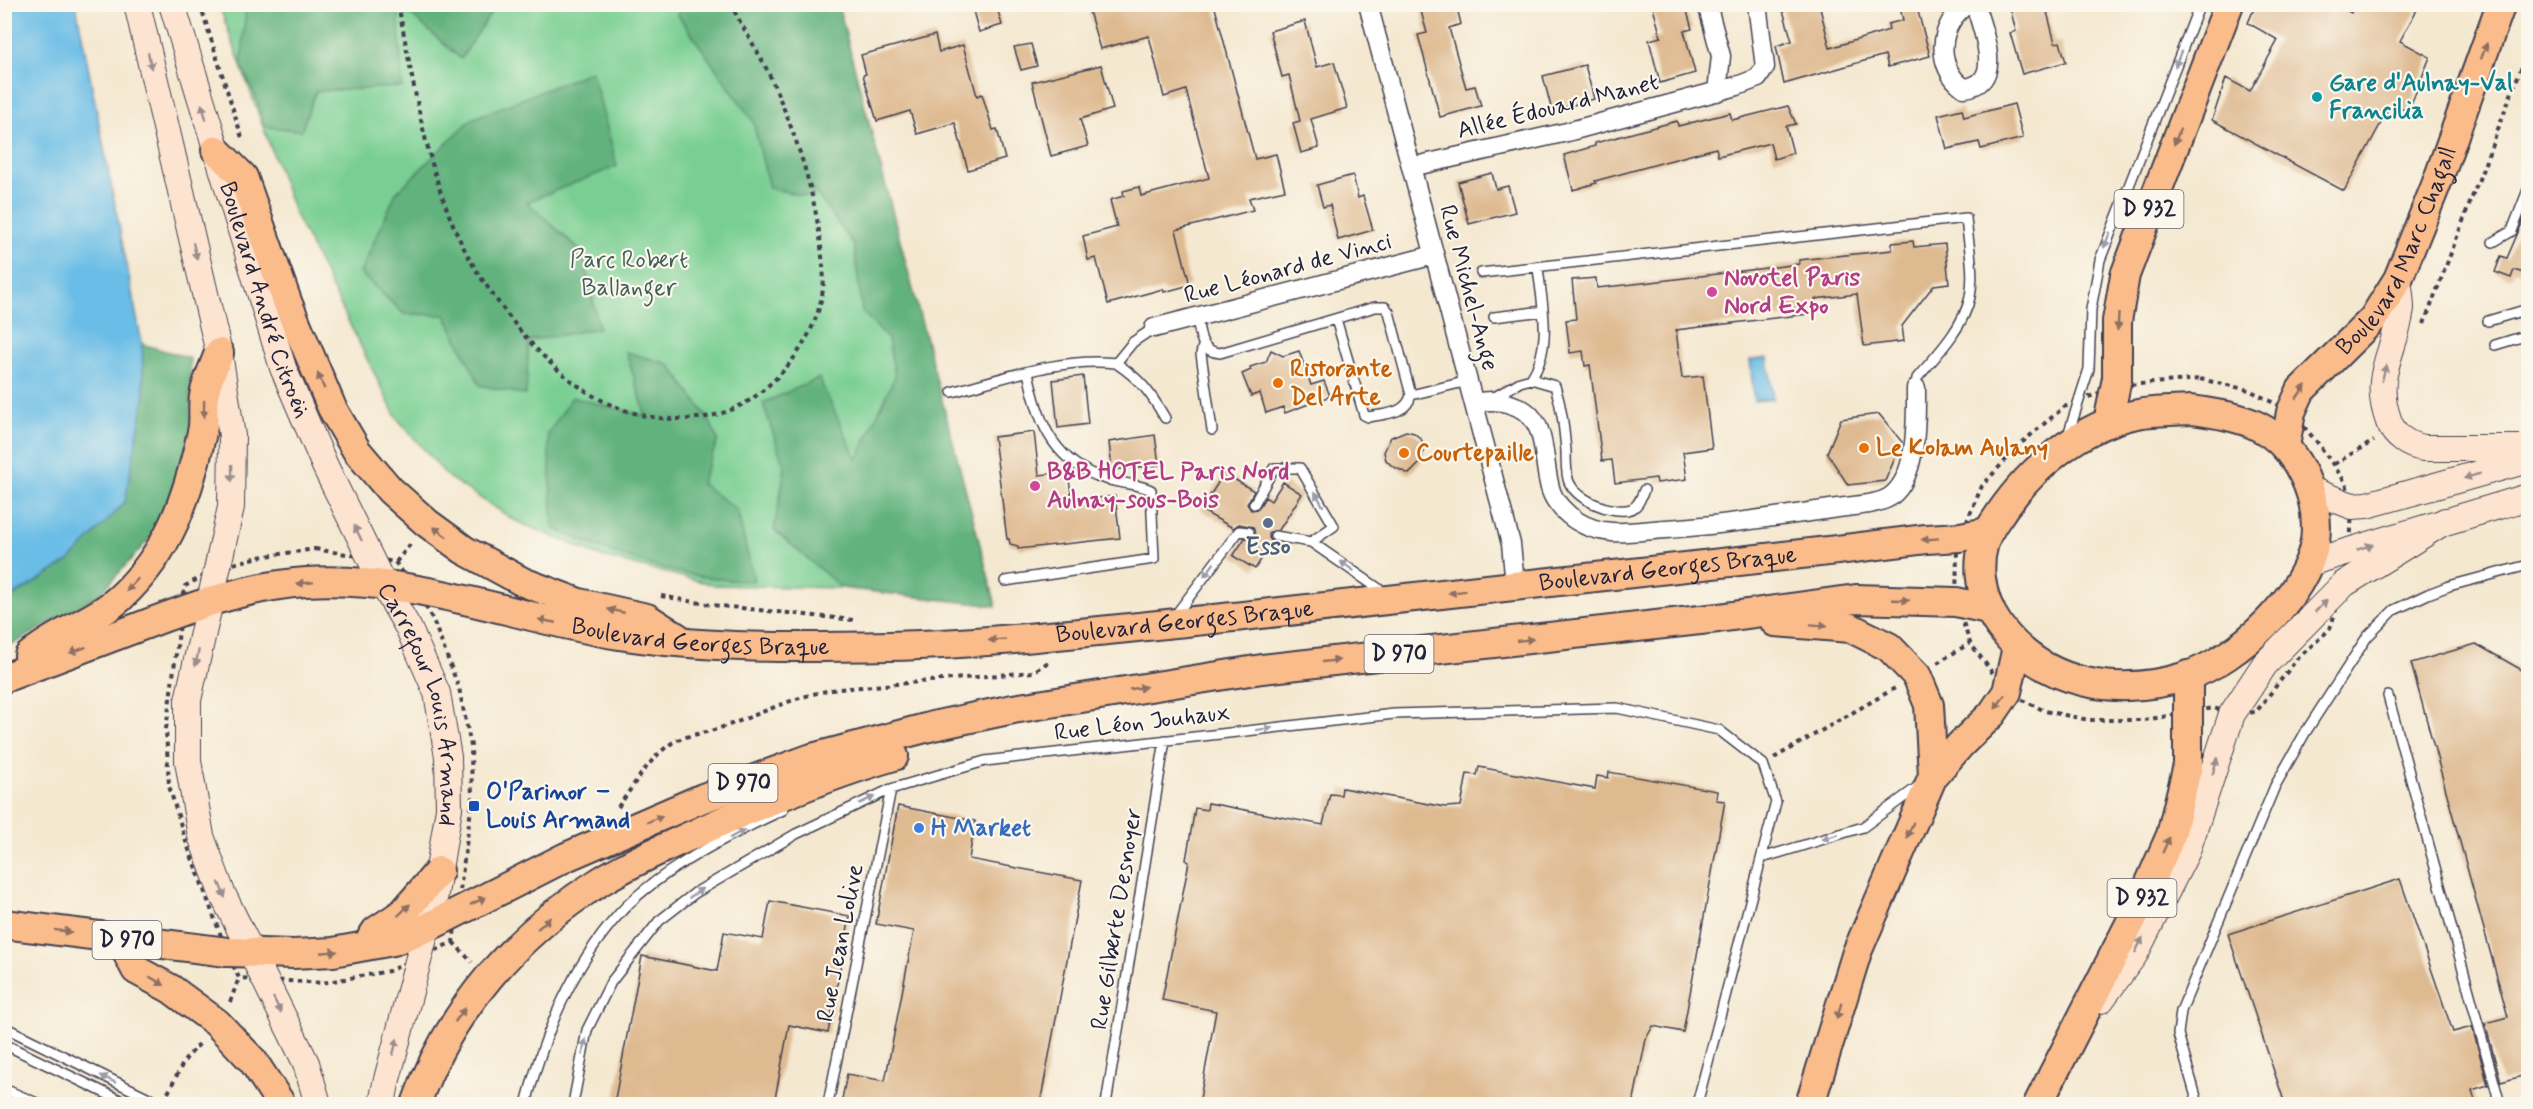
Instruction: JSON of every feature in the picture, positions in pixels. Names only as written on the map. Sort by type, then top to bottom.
[{"type":"main road","name":"Boulevard André Citroën","points":[[137,4],[219,353],[232,436],[231,507],[212,601]]},
{"type":"main road","name":"Boulevard André Citroën","points":[[172,4],[284,368],[325,466],[384,586]]},
{"type":"main road","name":"D 932","points":[[2108,423],[2116,386],[2117,321],[2125,275],[2229,4]]},
{"type":"main road","name":"Boulevard Marc Chagall","points":[[2285,447],[2291,412],[2301,390],[2373,319],[2398,279],[2436,185],[2501,4]]},
{"type":"main road","points":[[216,150],[243,177],[288,304],[332,408],[357,451],[390,490],[427,523],[464,550],[523,582],[579,603],[647,618],[688,643]]},
{"type":"main road","points":[[2398,279],[2401,307],[2382,383],[2382,402],[2392,430],[2410,446],[2417,447],[2529,448]]},
{"type":"main road","points":[[5,678],[45,643],[78,627],[120,598],[148,568],[166,542],[186,497],[203,429],[204,396],[219,353]]},
{"type":"main road","points":[[2191,410],[2224,414],[2235,416],[2268,431],[2285,447],[2299,466],[2311,490],[2315,509],[2314,542],[2308,563],[2295,587],[2269,620],[2240,647],[2188,675],[2121,687],[2077,681],[2041,664],[2017,647],[1988,609],[1980,583],[1982,552],[1974,535],[2025,481],[2064,448],[2108,423],[2142,413],[2191,410]]},
{"type":"main road","points":[[2311,490],[2352,507],[2367,505],[2529,460]]},
{"type":"main road","points":[[2308,563],[2529,497]]},
{"type":"main road","points":[[2069,1044],[2135,954],[2187,851],[2232,714],[2265,664],[2344,584],[2445,521]]},
{"type":"main road","name":"Boulevard Georges Braque","points":[[384,586],[619,635],[762,648],[895,646],[1055,636],[1974,535]]},
{"type":"main road","name":"Carrefour Louis Armand","points":[[212,601],[254,589],[305,582],[345,582],[384,586],[409,629],[437,693],[448,757],[449,808],[439,871],[426,928]]},
{"type":"main road","name":"D 970","points":[[426,928],[566,857],[704,798],[812,758],[933,726],[1080,697],[1262,669],[1718,618],[1856,599],[1956,602],[1988,609]]},
{"type":"main road","points":[[5,678],[212,601]]},
{"type":"main road","points":[[212,601],[188,700],[188,761],[201,836],[222,893],[238,952],[266,980],[306,1063],[318,1104]]},
{"type":"main road","points":[[1718,618],[1851,628],[1889,647],[1917,676],[1929,705],[1933,776]]},
{"type":"main road","points":[[1810,1104],[1857,952],[1933,776],[1992,714],[2007,692],[2017,647]]},
{"type":"main road","name":"D 932","points":[[2038,1104],[2145,894],[2171,835],[2188,765],[2188,675]]},
{"type":"main road","points":[[416,1104],[448,1031],[472,999],[520,945],[558,910],[603,880],[667,847],[760,804],[863,765],[940,742],[1042,720],[1080,697]]},
{"type":"main road","points":[[366,946],[376,931],[403,913],[439,871]]},
{"type":"main road","name":"D 970","points":[[4,924],[238,952]]},
{"type":"main road","points":[[238,952],[323,952],[393,941],[426,928]]},
{"type":"main road","points":[[382,1104],[426,928]]},
{"type":"main road","points":[[120,939],[136,970],[171,990],[217,1023],[253,1061],[281,1104]]},
{"type":"street","name":"Rue Michel-Ange","points":[[1368,4],[1468,381],[1483,401],[1511,544],[1515,584]]},
{"type":"street","points":[[1707,4],[1721,56],[1717,92]]},
{"type":"street","name":"Allée Édouard Manet","points":[[1411,167],[1567,132],[1717,92],[1758,78],[1765,67],[1757,4]]},
{"type":"street","points":[[1968,4],[1952,21],[1944,38],[1942,56],[1955,82],[1964,88],[1972,87],[1985,80],[1989,68],[1988,52],[1975,4]]},
{"type":"street","name":"Rue Léonard de Vinci","points":[[1154,328],[1434,255]]},
{"type":"street","points":[[1483,401],[1508,402],[1534,417],[1539,427],[1551,492],[1567,514],[1594,529],[1613,532],[1701,527],[1869,504],[1890,497],[1898,489],[1911,458],[1915,439],[1916,388]]},
{"type":"lane","points":[[2064,448],[2090,369],[2091,309],[2100,260],[2200,4]]},
{"type":"lane","points":[[2493,242],[2512,231],[2529,190]]},
{"type":"lane","points":[[1481,273],[1966,218],[1972,272],[1970,297],[1959,324],[1917,378],[1916,388]]},
{"type":"lane","points":[[1531,379],[1538,368],[1543,352],[1545,332],[1538,268]]},
{"type":"lane","points":[[1203,346],[1211,352],[1220,353],[1375,307],[1385,307],[1389,312],[1411,395],[1409,404],[1404,409],[1368,417],[1364,415],[1336,319]]},
{"type":"lane","points":[[2488,321],[2529,309]]},
{"type":"lane","points":[[1494,317],[1543,311]]},
{"type":"lane","points":[[1197,318],[1203,346],[1201,354],[1212,430]]},
{"type":"lane","points":[[1116,363],[1133,342],[1154,328]]},
{"type":"lane","points":[[2495,345],[2529,335]]},
{"type":"lane","points":[[952,392],[1028,372],[1093,360],[1116,363],[1135,376],[1150,391],[1165,418]]},
{"type":"lane","points":[[1005,581],[1154,559],[1150,490],[1137,484],[1119,484],[1095,476],[1057,447],[1042,425],[1028,372]]},
{"type":"lane","points":[[1483,401],[1520,382],[1531,379],[1555,386],[1563,415],[1568,480],[1575,489],[1590,502],[1615,509],[1630,509],[1638,504],[1644,490]]},
{"type":"lane","points":[[1411,395],[1468,381]]},
{"type":"lane","points":[[1254,504],[1274,468],[1300,468],[1334,526],[1311,542]]},
{"type":"lane","points":[[1168,624],[1244,531],[1245,520]]},
{"type":"lane","points":[[1275,536],[1311,542],[1395,600]]},
{"type":"lane","points":[[2198,1104],[2178,1034],[2181,1011],[2275,786],[2305,733],[2367,637],[2394,610],[2449,586],[2529,565]]},
{"type":"lane","points":[[2388,696],[2500,1104]]},
{"type":"lane","name":"Rue Léon Jouhaux","points":[[573,1104],[588,1030],[611,982],[659,921],[695,893],[739,865],[796,834],[891,789],[985,761],[1394,714],[1617,708],[1719,730],[1763,764]]},
{"type":"lane","name":"Rue Gilberte Desnoyer","points":[[1106,1104],[1165,740]]},
{"type":"lane","points":[[1697,1104],[1776,802],[1763,764]]},
{"type":"lane","points":[[830,789],[863,765]]},
{"type":"lane","points":[[1762,858],[1863,827],[1933,776]]},
{"type":"lane","name":"Rue Jean Lolive","points":[[828,1104],[891,789]]},
{"type":"lane","points":[[526,1104],[536,1064],[557,1006],[587,954],[620,913],[666,873],[788,808]]},
{"type":"lane","points":[[4,1027],[157,1104]]},
{"type":"lane","points":[[4,1044],[128,1104]]},
{"type":"lane","points":[[4,1089],[39,1104]]},
{"type":"path","points":[[200,4],[243,143]]},
{"type":"path","points":[[398,4],[437,182],[465,250],[483,281],[529,341],[583,391],[617,408],[646,417],[674,419],[708,418],[739,408],[763,391],[784,372],[798,354],[810,332],[824,287],[818,226],[793,130],[768,72],[731,4]]},
{"type":"path","points":[[2420,333],[2529,50]]},
{"type":"path","points":[[2200,379],[2248,390],[2291,412],[2334,464],[2346,483],[2352,507],[2350,552],[2344,584],[2330,629],[2296,659],[2256,712],[2232,714],[2214,708],[2144,720],[2089,720],[2045,711],[2007,692],[1970,643],[1956,602],[1957,549],[1974,535],[1982,486],[2019,445],[2064,407],[2116,386],[2200,379]]},
{"type":"path","points":[[2334,464],[2392,430]]},
{"type":"path","points":[[453,942],[389,970],[322,983],[239,978],[238,952],[185,839],[169,786],[166,729],[185,586],[218,568],[259,557],[315,549],[395,562],[418,592],[433,620],[459,688],[471,746],[472,801],[462,880],[472,876]]},
{"type":"path","points":[[660,596],[712,605],[862,621]]},
{"type":"path","points":[[615,811],[660,753],[673,742],[690,735],[719,729],[818,691],[1033,672],[1043,667],[1054,654],[1055,636]]},
{"type":"path","points":[[1763,764],[1970,643]]},
{"type":"green space","name":"Parc Robert Ballanger","points":[[219,5],[838,5],[996,606],[842,588],[715,585],[602,557],[514,520],[448,477],[396,417],[294,212]]},
{"type":"green space","points":[[246,5],[398,5],[402,87],[316,91],[301,131],[263,126],[257,99],[241,66]]},
{"type":"green space","points":[[400,5],[496,5],[461,59]]},
{"type":"green space","points":[[679,5],[838,5],[996,606],[842,588],[774,530],[785,469],[763,403],[819,378],[857,460],[895,376],[888,339],[862,311],[854,245],[810,185],[814,198],[769,188],[753,121],[678,15]]},
{"type":"green space","points":[[592,71],[617,166],[527,202],[583,253],[599,328],[529,341],[526,395],[480,385],[445,315],[404,314],[360,273],[396,193],[472,119]]},
{"type":"green space","points":[[142,344],[190,358],[191,425],[179,479],[149,539],[100,594],[5,647],[5,601],[69,561],[144,399]]},
{"type":"green space","points":[[626,352],[669,364],[708,418],[718,440],[701,483],[737,510],[754,581],[703,577],[677,572],[626,557],[553,528],[548,434],[572,397],[646,416]]},
{"type":"water","points":[[5,4],[76,5],[142,344],[144,399],[125,502],[69,561],[5,601]]},
{"type":"water","points":[[1768,358],[1773,399],[1754,401],[1750,360]]},
{"type":"building","points":[[971,4],[996,4],[1002,25],[979,32]]},
{"type":"building","points":[[1112,4],[1214,4],[1255,159],[1276,154],[1285,190],[1249,198],[1253,210],[1176,230],[1190,285],[1164,292],[1163,289],[1108,304],[1096,258],[1088,260],[1083,236],[1117,227],[1110,200],[1124,196],[1123,191],[1139,187],[1141,196],[1209,178],[1186,90],[1164,97],[1149,36],[1100,49],[1089,11]]},
{"type":"building","points":[[1419,4],[1456,4],[1461,24],[1449,28],[1466,88],[1475,86],[1481,106],[1440,117],[1418,35],[1427,33]]},
{"type":"building","points":[[1652,4],[1685,4],[1692,29],[1684,31],[1695,73],[1660,83],[1649,40],[1661,37]]},
{"type":"building","points":[[1792,4],[1819,4],[1830,48],[1889,30],[1888,24],[1903,20],[1899,4],[1916,4],[1930,56],[1888,67],[1885,55],[1784,84],[1776,46],[1792,41],[1782,7]]},
{"type":"building","points":[[2009,4],[2045,4],[2055,43],[2060,42],[2066,62],[2022,74],[2010,33],[2016,31]]},
{"type":"building","name":"Gare d'Aulnay-Val Francilia","points":[[2256,4],[2335,4],[2351,13],[2355,4],[2420,4],[2400,41],[2430,57],[2408,112],[2392,103],[2344,191],[2212,120],[2226,78],[2250,91],[2278,40],[2248,23]]},
{"type":"building","points":[[1305,21],[1317,67],[1334,62],[1347,108],[1311,119],[1319,148],[1301,153],[1293,123],[1300,121],[1289,75],[1282,77],[1270,31]]},
{"type":"building","points":[[935,35],[939,52],[963,45],[977,96],[982,94],[993,130],[997,129],[1005,159],[968,170],[955,123],[917,134],[910,111],[877,121],[863,75],[866,74],[861,55]]},
{"type":"building","points":[[1031,44],[1037,66],[1021,70],[1014,47]]},
{"type":"building","points":[[1101,65],[1113,109],[1080,119],[1088,146],[1051,156],[1032,82]]},
{"type":"building","points":[[1585,65],[1594,99],[1552,111],[1543,76]]},
{"type":"building","points":[[2014,104],[2023,138],[1981,149],[1979,142],[1947,149],[1938,115],[1962,109],[1964,117]]},
{"type":"building","points":[[1788,106],[1796,124],[1786,126],[1793,153],[1774,159],[1770,143],[1718,156],[1716,148],[1595,181],[1596,183],[1573,190],[1564,155],[1595,146],[1595,143],[1677,121],[1678,126],[1730,113],[1732,120]]},
{"type":"building","points":[[1492,173],[1496,189],[1508,186],[1515,212],[1469,224],[1458,182]]},
{"type":"building","points":[[1353,175],[1358,198],[1363,196],[1373,230],[1338,240],[1330,205],[1323,207],[1317,185]]},
{"type":"building","points":[[2529,207],[2529,275],[2514,270],[2511,278],[2495,272],[2501,256],[2507,258]]},
{"type":"building","points":[[1913,241],[1914,247],[1945,244],[1949,283],[1934,285],[1902,326],[1904,341],[1864,346],[1857,294],[1815,299],[1816,313],[1676,330],[1682,378],[1703,376],[1712,448],[1683,452],[1687,479],[1657,483],[1656,478],[1615,483],[1612,460],[1602,461],[1590,365],[1585,366],[1583,351],[1570,353],[1566,320],[1576,319],[1572,280],[1596,278],[1597,288],[1643,283],[1799,264],[1799,260],[1892,250],[1892,243]]},
{"type":"building","name":"Ristorante Del Arte","points":[[1271,350],[1283,356],[1299,351],[1311,385],[1324,381],[1330,396],[1285,413],[1283,407],[1266,413],[1260,393],[1251,396],[1242,374],[1251,370],[1250,367],[1266,362]]},
{"type":"building","points":[[1083,376],[1088,424],[1058,428],[1053,380]]},
{"type":"building","name":"Le Kolam Aulany","points":[[1879,414],[1902,442],[1885,481],[1848,485],[1827,453],[1841,419]]},
{"type":"building","name":"Courtepaille","points":[[1406,431],[1414,433],[1421,439],[1424,446],[1421,462],[1409,474],[1392,466],[1386,460],[1384,452],[1391,437]]},
{"type":"building","name":"B&B HOTEL Paris Nord Aulnay-sous-Bois","points":[[1034,432],[1039,475],[1068,472],[1072,501],[1115,496],[1120,538],[1018,549],[1018,546],[1010,544],[1007,539],[994,437]]},
{"type":"building","points":[[1155,435],[1159,465],[1112,470],[1109,442]]},
{"type":"building","points":[[1224,473],[1254,491],[1247,504],[1251,510],[1258,509],[1265,497],[1271,501],[1283,482],[1302,494],[1279,530],[1269,532],[1272,542],[1255,569],[1233,556],[1245,538],[1255,535],[1253,527],[1239,524],[1233,528],[1201,510]]},
{"type":"building","points":[[2476,644],[2529,674],[2529,1074],[2501,1082],[2485,1023],[2508,1017],[2411,663]]},
{"type":"building","points":[[1479,767],[1595,789],[1597,776],[1608,778],[1609,772],[1717,791],[1716,800],[1725,801],[1683,1032],[1653,1026],[1646,1039],[1633,1104],[1199,1104],[1216,1011],[1162,1000],[1189,862],[1186,860],[1195,808],[1207,810],[1208,803],[1323,825],[1330,794],[1341,795],[1342,788],[1445,807],[1461,806],[1467,774],[1477,775]]},
{"type":"building","points":[[898,806],[975,821],[969,859],[1082,880],[1040,1104],[841,1104],[847,1074],[885,1081],[914,931],[876,924]]},
{"type":"building","points":[[2400,879],[2453,1032],[2472,1027],[2488,1085],[2472,1090],[2476,1104],[2285,1104],[2228,934]]},
{"type":"building","points":[[770,901],[850,916],[828,1033],[789,1025],[774,1104],[614,1104],[642,956],[717,971],[724,932],[763,939]]},
{"type":"place","name":"Gare d'Aulnay-Val Francilia","points":[[2317,97]]},
{"type":"place","name":"Novotel Paris Nord Expo","points":[[1712,292]]},
{"type":"place","name":"Ristorante Del Arte","points":[[1278,383]]},
{"type":"place","name":"Le Kolam Aulany","points":[[1864,448]]},
{"type":"place","name":"Courtepaille","points":[[1404,453]]},
{"type":"place","name":"B&B HOTEL Paris Nord Aulnay-sous-Bois","points":[[1035,486]]},
{"type":"place","name":"Esso","points":[[1268,523]]},
{"type":"place","name":"O'Parinor – Louis Armand","points":[[474,806]]},
{"type":"place","name":"H Market","points":[[919,828]]}]
